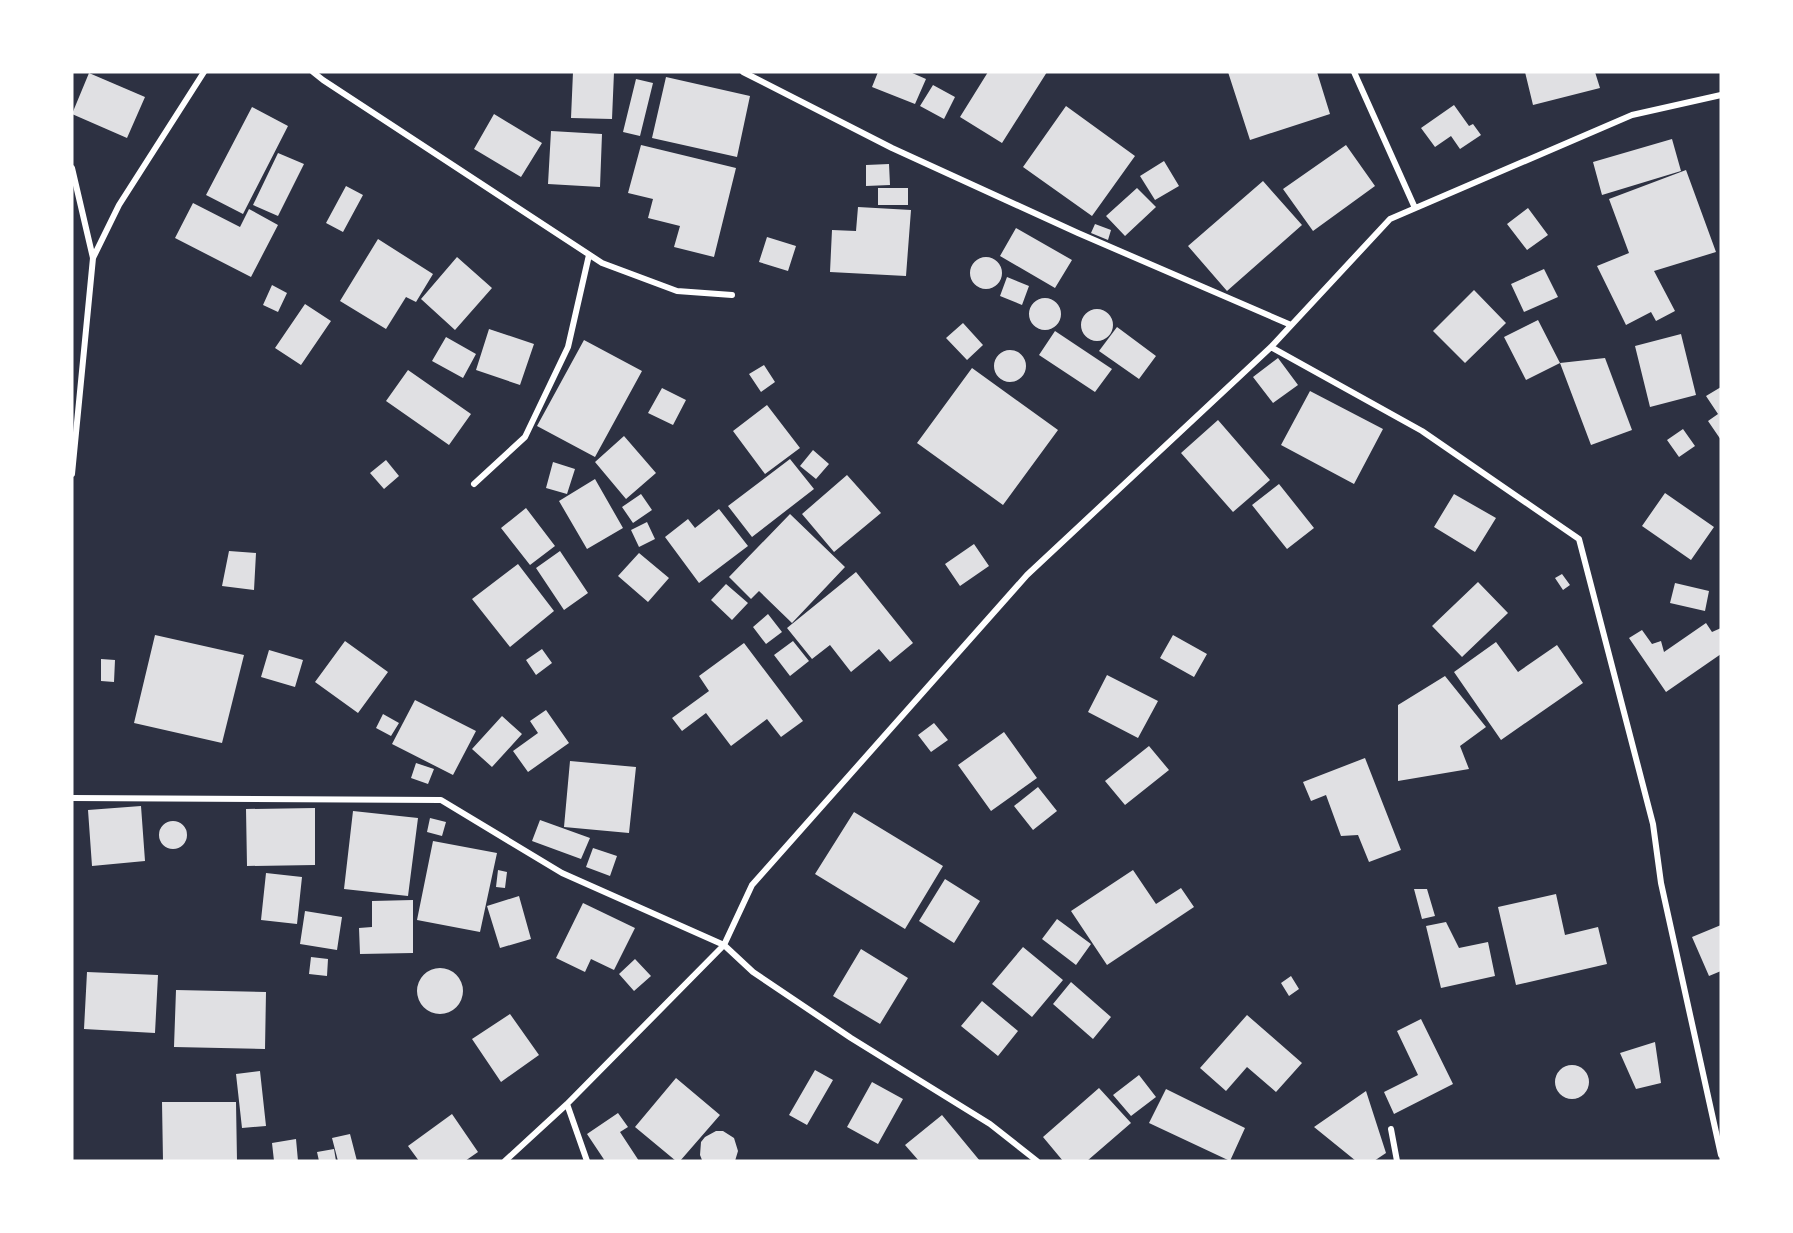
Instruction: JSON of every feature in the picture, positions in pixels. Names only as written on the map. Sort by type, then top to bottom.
[{"type":"street","points":[[93,258],[119,205],[204,72]]},
{"type":"street","points":[[313,72],[602,263],[677,291],[732,295]]},
{"type":"street","points":[[743,72],[903,153],[1078,233],[1291,325]]},
{"type":"street","points":[[1354,72],[1415,207]]},
{"type":"street","points":[[505,1161],[567,1104],[724,945],[752,885],[1027,575],[1270,347],[1390,219],[1632,115],[1721,95]]},
{"type":"street","points":[[72,168],[93,258],[72,474]]},
{"type":"street","points":[[474,484],[525,437],[568,347],[589,255]]},
{"type":"street","points":[[1270,347],[1422,431],[1579,539],[1653,824],[1661,883],[1721,1155]]},
{"type":"street","points":[[72,798],[441,800],[562,873],[724,945],[753,972],[851,1038],[990,1124],[1037,1161]]},
{"type":"street","points":[[567,1104],[587,1161]]},
{"type":"street","points":[[1390,1129],[1397,1161]]},
{"type":"building","points":[[573,72],[614,72],[612,119],[571,118]]},
{"type":"building","points":[[878,72],[910,72],[926,79],[915,104],[872,87]]},
{"type":"building","points":[[988,72],[1047,72],[1002,143],[960,117]]},
{"type":"building","points":[[1228,72],[1317,72],[1330,114],[1250,140]]},
{"type":"building","points":[[1525,72],[1595,72],[1600,88],[1533,105]]},
{"type":"building","points":[[89,73],[145,97],[127,138],[72,114]]},
{"type":"building","points":[[666,77],[750,96],[737,157],[652,138]]},
{"type":"building","points":[[636,79],[653,83],[640,136],[623,132]]},
{"type":"building","points":[[933,85],[955,97],[944,119],[920,106]]},
{"type":"building","points":[[1454,105],[1469,126],[1473,124],[1481,135],[1460,149],[1451,136],[1435,147],[1421,128]]},
{"type":"building","points":[[1066,106],[1135,156],[1092,216],[1023,167]]},
{"type":"building","points":[[252,107],[288,126],[243,214],[206,195]]},
{"type":"building","points":[[494,114],[542,143],[521,177],[474,149]]},
{"type":"building","points":[[551,131],[602,134],[600,187],[548,184]]},
{"type":"building","points":[[1672,139],[1681,171],[1602,195],[1593,162]]},
{"type":"building","points":[[641,145],[736,168],[714,257],[674,247],[680,226],[648,218],[653,199],[628,193]]},
{"type":"building","points":[[1346,145],[1375,186],[1313,231],[1283,189]]},
{"type":"building","points":[[278,153],[304,164],[278,216],[253,205]]},
{"type":"building","points":[[1164,161],[1179,186],[1155,200],[1140,176]]},
{"type":"building","points":[[889,164],[890,185],[866,186],[866,165]]},
{"type":"building","points":[[1686,170],[1716,252],[1654,271],[1675,311],[1656,321],[1651,312],[1626,325],[1597,266],[1629,253],[1609,199]]},
{"type":"building","points":[[1263,181],[1302,225],[1227,291],[1188,246]]},
{"type":"building","points":[[346,186],[363,195],[343,232],[326,223]]},
{"type":"building","points":[[878,188],[908,188],[908,205],[878,205]]},
{"type":"building","points":[[1137,188],[1156,207],[1125,236],[1106,216]]},
{"type":"building","points":[[193,203],[240,227],[249,209],[278,225],[251,277],[175,238]]},
{"type":"building","points":[[858,207],[911,210],[906,276],[830,272],[832,230],[856,231]]},
{"type":"building","points":[[1528,208],[1548,235],[1527,250],[1507,224]]},
{"type":"building","points":[[1095,224],[1111,230],[1108,240],[1091,233]]},
{"type":"building","points":[[1016,228],[1072,260],[1055,288],[1000,256]]},
{"type":"building","points":[[767,237],[796,246],[788,271],[759,262]]},
{"type":"building","points":[[378,239],[433,274],[416,302],[406,297],[386,329],[340,301]]},
{"type":"building","points":[[457,257],[492,288],[455,330],[421,299]]},
{"type":"building","points":[[986,257],[997,262],[1002,273],[997,284],[986,289],[975,284],[970,273],[975,262]]},
{"type":"building","points":[[1544,269],[1558,297],[1524,312],[1511,284]]},
{"type":"building","points":[[1007,277],[1029,286],[1022,305],[1000,296]]},
{"type":"building","points":[[272,285],[287,293],[278,312],[263,305]]},
{"type":"building","points":[[1474,290],[1506,323],[1465,363],[1433,331]]},
{"type":"building","points":[[1045,298],[1056,303],[1061,314],[1056,325],[1045,330],[1034,325],[1029,314],[1034,303]]},
{"type":"building","points":[[305,304],[331,321],[301,365],[275,348]]},
{"type":"building","points":[[1097,309],[1108,314],[1113,325],[1108,336],[1097,341],[1086,336],[1081,325],[1086,314]]},
{"type":"building","points":[[1538,320],[1560,363],[1526,380],[1504,337]]},
{"type":"building","points":[[963,323],[983,345],[967,360],[946,338]]},
{"type":"building","points":[[1117,327],[1156,356],[1139,379],[1099,351]]},
{"type":"building","points":[[489,329],[534,344],[520,385],[476,370]]},
{"type":"building","points":[[1055,331],[1112,369],[1095,392],[1039,355]]},
{"type":"building","points":[[1681,334],[1696,395],[1650,407],[1635,346]]},
{"type":"building","points":[[446,337],[476,354],[463,378],[432,361]]},
{"type":"building","points":[[584,340],[642,371],[595,457],[537,426]]},
{"type":"building","points":[[1010,350],[1021,355],[1026,366],[1021,377],[1010,382],[999,377],[994,366],[999,355]]},
{"type":"building","points":[[1278,358],[1298,385],[1273,403],[1253,377]]},
{"type":"building","points":[[1605,358],[1632,430],[1591,445],[1560,363]]},
{"type":"building","points":[[764,365],[775,382],[761,392],[749,374]]},
{"type":"building","points":[[972,368],[1058,430],[1003,505],[917,443]]},
{"type":"building","points":[[408,370],[471,414],[449,445],[386,401]]},
{"type":"building","points":[[1721,387],[1721,440],[1708,421],[1718,414],[1706,396]]},
{"type":"building","points":[[662,388],[686,400],[673,425],[648,413]]},
{"type":"building","points":[[1310,391],[1383,429],[1354,484],[1281,445]]},
{"type":"building","points":[[767,405],[800,448],[765,474],[733,431]]},
{"type":"building","points":[[1218,420],[1270,480],[1233,512],[1181,453]]},
{"type":"building","points":[[1683,429],[1695,446],[1679,457],[1667,440]]},
{"type":"building","points":[[624,436],[656,473],[626,499],[595,462]]},
{"type":"building","points":[[813,450],[829,464],[816,479],[800,466]]},
{"type":"building","points":[[790,459],[814,489],[752,537],[728,506]]},
{"type":"building","points":[[386,460],[399,476],[384,489],[370,473]]},
{"type":"building","points":[[553,462],[575,469],[567,494],[546,488]]},
{"type":"building","points":[[847,475],[881,513],[834,552],[802,514]]},
{"type":"building","points":[[595,479],[623,528],[587,549],[559,501]]},
{"type":"building","points":[[1279,484],[1314,528],[1287,549],[1252,505]]},
{"type":"building","points":[[1665,493],[1714,527],[1691,560],[1642,526]]},
{"type":"building","points":[[641,494],[652,510],[633,523],[622,507]]},
{"type":"building","points":[[1454,494],[1496,518],[1475,552],[1434,527]]},
{"type":"building","points":[[526,508],[555,546],[530,565],[501,528]]},
{"type":"building","points":[[719,509],[748,546],[699,583],[665,537],[688,519],[695,528]]},
{"type":"building","points":[[790,514],[845,567],[792,623],[759,591],[751,599],[729,577]]},
{"type":"building","points":[[647,522],[655,539],[639,547],[631,530]]},
{"type":"building","points":[[974,544],[989,566],[960,586],[945,564]]},
{"type":"building","points":[[229,551],[256,553],[254,590],[222,586]]},
{"type":"building","points":[[560,551],[588,593],[564,610],[536,568]]},
{"type":"building","points":[[639,553],[669,578],[648,602],[618,576]]},
{"type":"building","points":[[518,564],[554,611],[510,647],[472,599]]},
{"type":"building","points":[[856,572],[913,643],[890,662],[879,649],[851,672],[830,645],[812,659],[787,628]]},
{"type":"building","points":[[1562,574],[1570,585],[1563,590],[1555,578]]},
{"type":"building","points":[[1478,582],[1508,613],[1462,657],[1432,626]]},
{"type":"building","points":[[1675,583],[1709,591],[1705,611],[1670,603]]},
{"type":"building","points":[[726,584],[748,603],[732,620],[711,600]]},
{"type":"building","points":[[768,614],[782,632],[766,644],[753,627]]},
{"type":"building","points":[[1706,623],[1712,632],[1721,628],[1721,654],[1666,692],[1629,638],[1642,630],[1652,644],[1661,641],[1664,652]]},
{"type":"building","points":[[155,635],[244,655],[222,743],[134,723]]},
{"type":"building","points":[[1173,635],[1207,654],[1194,677],[1160,658]]},
{"type":"building","points":[[345,641],[388,672],[358,713],[315,682]]},
{"type":"building","points":[[793,641],[809,661],[790,676],[774,655]]},
{"type":"building","points":[[1496,642],[1518,672],[1557,645],[1583,683],[1501,740],[1454,672]]},
{"type":"building","points":[[744,643],[803,721],[781,737],[767,719],[731,746],[706,713],[682,731],[672,718],[709,691],[699,676]]},
{"type":"building","points":[[542,649],[552,663],[536,675],[526,660]]},
{"type":"building","points":[[269,650],[303,660],[295,687],[261,677]]},
{"type":"building","points":[[101,659],[115,660],[114,682],[101,681]]},
{"type":"building","points":[[1107,675],[1158,701],[1138,738],[1088,712]]},
{"type":"building","points":[[1445,676],[1486,727],[1460,746],[1469,769],[1398,781],[1398,705]]},
{"type":"building","points":[[415,700],[476,731],[453,775],[392,744]]},
{"type":"building","points":[[546,710],[569,743],[528,772],[513,751],[538,733],[530,721]]},
{"type":"building","points":[[383,714],[399,723],[391,736],[376,728]]},
{"type":"building","points":[[502,716],[522,734],[492,767],[472,749]]},
{"type":"building","points":[[934,723],[948,740],[931,752],[918,735]]},
{"type":"building","points":[[1004,732],[1037,778],[991,811],[958,765]]},
{"type":"building","points":[[1149,746],[1169,770],[1125,805],[1105,781]]},
{"type":"building","points":[[1365,758],[1401,850],[1369,862],[1358,835],[1341,836],[1326,795],[1311,801],[1303,782]]},
{"type":"building","points":[[570,761],[636,767],[629,833],[564,827]]},
{"type":"building","points":[[416,763],[434,769],[428,784],[411,778]]},
{"type":"building","points":[[1038,787],[1057,811],[1033,830],[1014,806]]},
{"type":"building","points":[[141,806],[145,861],[92,866],[88,810]]},
{"type":"building","points":[[315,808],[315,865],[247,866],[246,809]]},
{"type":"building","points":[[353,811],[418,818],[408,896],[344,889]]},
{"type":"building","points":[[854,812],[943,866],[905,929],[815,874]]},
{"type":"building","points":[[430,818],[446,822],[442,836],[427,832]]},
{"type":"building","points":[[540,820],[590,838],[581,859],[532,841]]},
{"type":"building","points":[[173,821],[183,825],[187,835],[183,845],[173,849],[163,845],[159,835],[163,825]]},
{"type":"building","points":[[433,841],[497,853],[480,932],[417,920]]},
{"type":"building","points":[[593,848],[617,856],[610,876],[586,867]]},
{"type":"building","points":[[498,870],[507,872],[505,888],[496,887]]},
{"type":"building","points":[[1133,870],[1156,904],[1181,888],[1194,907],[1107,965],[1071,911]]},
{"type":"building","points":[[266,873],[302,877],[297,924],[261,920]]},
{"type":"building","points":[[945,879],[980,901],[954,943],[919,921]]},
{"type":"building","points":[[1414,889],[1427,889],[1435,916],[1422,919]]},
{"type":"building","points":[[1556,894],[1565,935],[1598,927],[1607,964],[1516,985],[1498,907]]},
{"type":"building","points":[[519,896],[531,939],[500,948],[487,906]]},
{"type":"building","points":[[413,900],[413,953],[360,954],[359,928],[372,927],[372,901]]},
{"type":"building","points":[[583,903],[635,928],[614,970],[591,959],[585,972],[556,958]]},
{"type":"building","points":[[305,911],[342,917],[337,950],[300,944]]},
{"type":"building","points":[[1057,919],[1091,944],[1076,965],[1042,939]]},
{"type":"building","points":[[1446,922],[1459,948],[1488,942],[1495,976],[1441,988],[1426,926]]},
{"type":"building","points":[[1721,925],[1721,971],[1709,976],[1692,937]]},
{"type":"building","points":[[1023,947],[1063,980],[1032,1017],[992,984]]},
{"type":"building","points":[[861,949],[908,978],[880,1024],[833,996]]},
{"type":"building","points":[[311,957],[328,959],[327,976],[309,974]]},
{"type":"building","points":[[635,959],[651,976],[634,991],[619,974]]},
{"type":"building","points":[[440,968],[456,975],[463,991],[456,1007],[440,1014],[424,1007],[417,991],[424,975]]},
{"type":"building","points":[[87,972],[158,975],[155,1033],[84,1029]]},
{"type":"building","points":[[1291,976],[1299,989],[1289,996],[1281,983]]},
{"type":"building","points":[[1071,982],[1111,1017],[1093,1039],[1053,1004]]},
{"type":"building","points":[[176,990],[266,992],[265,1049],[174,1047]]},
{"type":"building","points":[[982,1001],[1018,1031],[998,1056],[961,1026]]},
{"type":"building","points":[[510,1014],[539,1055],[501,1082],[472,1039]]},
{"type":"building","points":[[1247,1015],[1302,1063],[1276,1092],[1247,1067],[1226,1091],[1200,1068]]},
{"type":"building","points":[[1421,1019],[1453,1084],[1394,1114],[1384,1092],[1418,1075],[1397,1031]]},
{"type":"building","points":[[1655,1042],[1661,1083],[1636,1089],[1620,1053]]},
{"type":"building","points":[[1572,1065],[1584,1070],[1589,1082],[1584,1094],[1572,1099],[1560,1094],[1555,1082],[1560,1070]]},
{"type":"building","points":[[815,1070],[833,1080],[807,1125],[789,1115]]},
{"type":"building","points":[[260,1071],[266,1126],[242,1128],[236,1074]]},
{"type":"building","points":[[1139,1075],[1156,1097],[1131,1116],[1113,1095]]},
{"type":"building","points":[[676,1078],[720,1115],[680,1161],[676,1161],[635,1127]]},
{"type":"building","points":[[872,1082],[903,1099],[878,1144],[847,1127]]},
{"type":"building","points":[[1099,1088],[1131,1123],[1087,1161],[1063,1161],[1043,1137]]},
{"type":"building","points":[[1166,1089],[1245,1128],[1230,1161],[1149,1123]]},
{"type":"building","points":[[1366,1091],[1386,1153],[1374,1161],[1356,1161],[1314,1127]]},
{"type":"building","points":[[162,1102],[236,1102],[237,1161],[163,1161]]},
{"type":"building","points":[[618,1113],[628,1127],[620,1132],[639,1161],[605,1161],[587,1134]]},
{"type":"building","points":[[452,1114],[478,1152],[465,1161],[419,1161],[408,1146]]},
{"type":"building","points":[[942,1115],[980,1161],[919,1161],[905,1145]]},
{"type":"building","points":[[716,1131],[723,1131],[734,1138],[738,1151],[735,1161],[702,1160],[701,1142]]},
{"type":"building","points":[[350,1134],[357,1161],[338,1161],[332,1138]]},
{"type":"building","points":[[296,1139],[298,1161],[274,1161],[272,1143]]},
{"type":"building","points":[[334,1149],[336,1161],[319,1161],[317,1152]]}]
